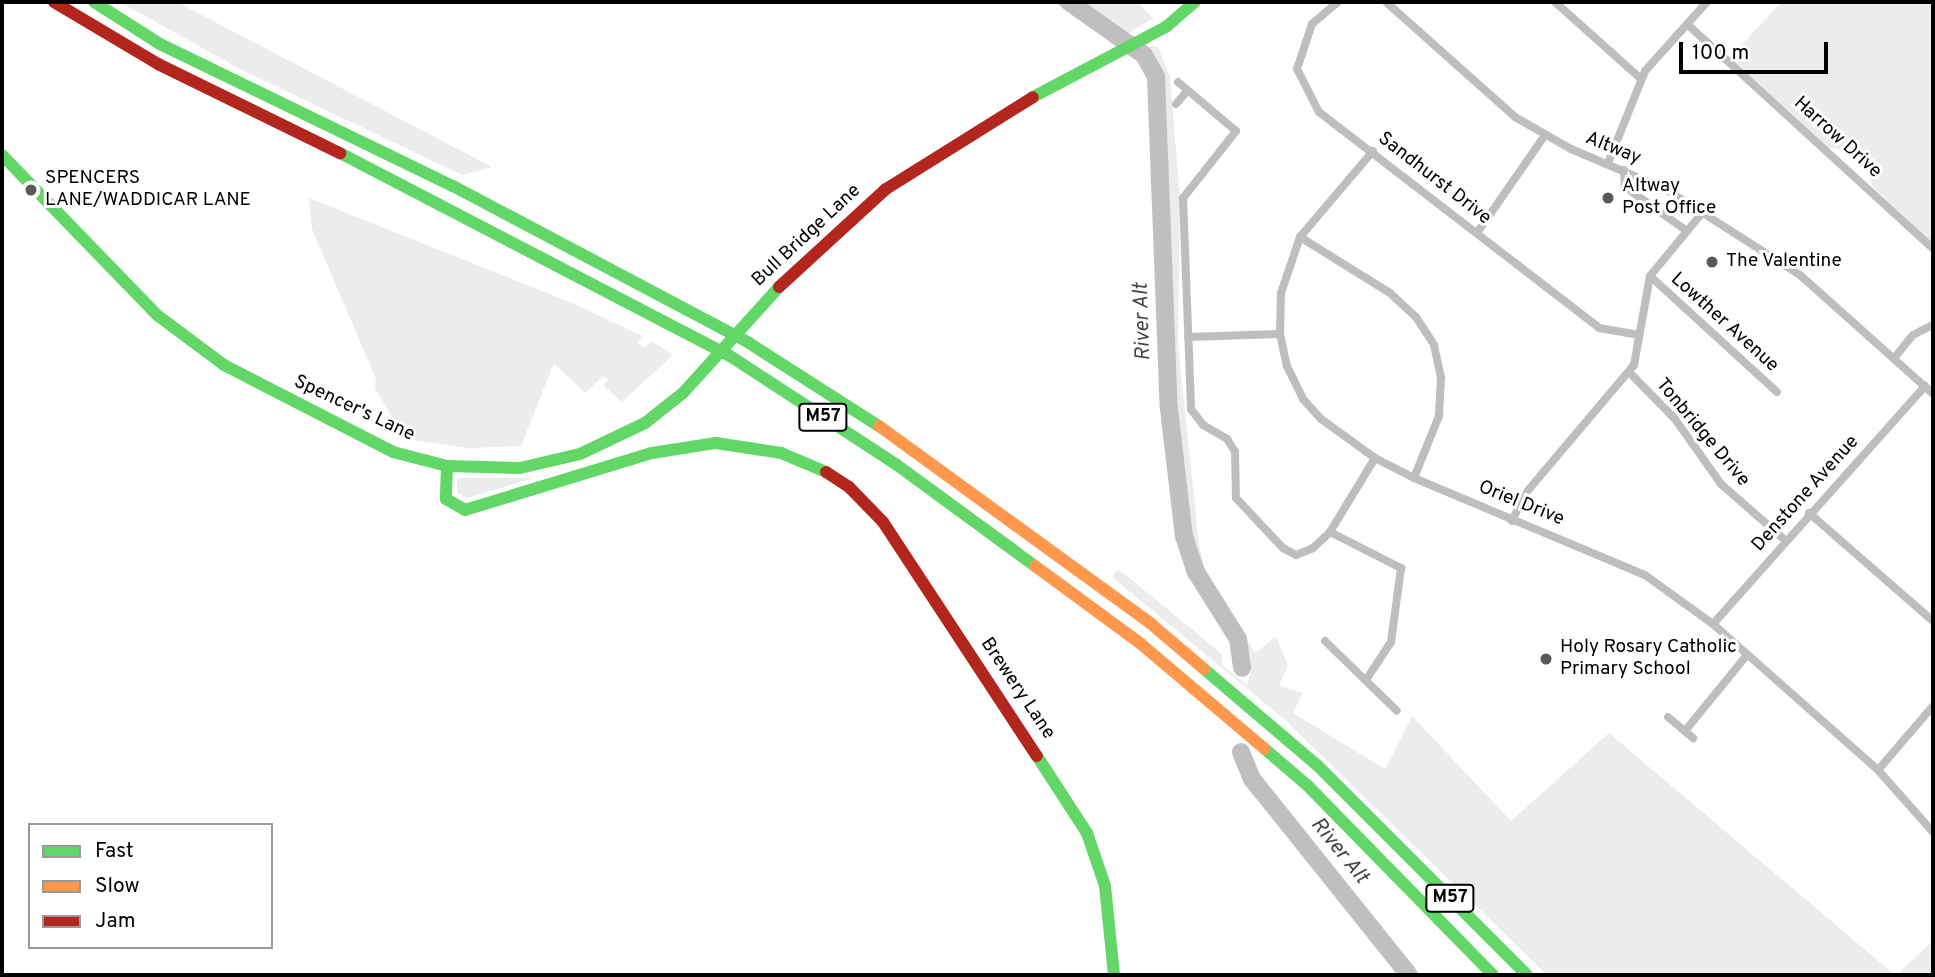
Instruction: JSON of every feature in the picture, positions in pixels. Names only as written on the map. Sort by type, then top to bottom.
[{"type":"main road","name":"M57","points":[[54,2],[158,64],[457,211],[730,356],[897,465],[1140,644],[1308,786],[1493,975]]},
{"type":"main road","name":"M57","points":[[94,2],[160,44],[453,186],[749,343],[907,444],[1150,623],[1319,766],[1527,975]]},
{"type":"main road","name":"Bull Bridge Lane","points":[[447,466],[520,468],[580,454],[645,422],[705,371],[750,318],[855,213],[922,162],[996,116],[1142,41],[1176,21],[1195,2]]},
{"type":"main road","name":"Spencer's Lane","points":[[2,155],[130,289],[197,347],[366,440],[447,466]]},
{"type":"main road","name":"Brewery Lane","points":[[447,466],[446,499],[465,510],[681,446],[749,446],[813,464],[849,487],[883,522],[1073,808],[1102,871],[1114,975]]},
{"type":"street","name":"Sandhurst Drive","points":[[1338,2],[1312,24],[1297,69],[1319,112],[1373,151],[1599,328],[1639,335]]},
{"type":"street","name":"Altway","points":[[1386,2],[1511,113],[1545,135],[1624,170],[1703,212],[1800,275],[1895,357],[1933,394]]},
{"type":"street","points":[[1555,2],[1641,79]]},
{"type":"street","points":[[1608,163],[1641,79],[1707,2]]},
{"type":"street","name":"Harrow Drive","points":[[1687,24],[1933,249]]},
{"type":"street","points":[[1178,82],[1236,131],[1183,198],[1191,409],[1203,425],[1227,439],[1235,452],[1236,498],[1283,548],[1296,555],[1313,548],[1330,532],[1375,458]]},
{"type":"street","points":[[1176,104],[1188,90]]},
{"type":"street","points":[[1477,233],[1545,135]]},
{"type":"street","name":"Oriel Drive","points":[[1373,151],[1300,237],[1281,293],[1280,334],[1287,366],[1303,399],[1321,419],[1375,458],[1512,521],[1591,549],[1645,575],[1713,624],[1878,770],[1933,832]]},
{"type":"street","points":[[1624,170],[1621,179],[1625,187],[1687,231]]},
{"type":"street","points":[[1512,521],[1525,494],[1629,372],[1650,276],[1703,212]]},
{"type":"street","points":[[1300,237],[1390,293],[1416,317],[1434,345],[1441,377],[1439,416],[1414,478]]},
{"type":"street","name":"Lowther Avenue","points":[[1650,276],[1777,392]]},
{"type":"street","points":[[1895,357],[1913,335],[1933,325]]},
{"type":"street","points":[[1188,337],[1280,334]]},
{"type":"street","name":"Tonbridge Drive","points":[[1629,372],[1675,419],[1721,484],[1785,540]]},
{"type":"street","name":"Denstone Avenue","points":[[1713,624],[1809,513],[1925,386]]},
{"type":"street","points":[[1809,513],[1933,621]]},
{"type":"street","points":[[1330,532],[1401,568],[1391,642],[1366,680]]},
{"type":"street","points":[[1325,641],[1397,711]]},
{"type":"street","points":[[1685,731],[1747,655]]},
{"type":"street","points":[[1878,770],[1933,706]]},
{"type":"street","points":[[1668,718],[1693,737]]},
{"type":"shaded area","points":[[120,2],[177,2],[492,167],[462,175],[240,69]]},
{"type":"shaded area","points":[[1055,2],[1084,2],[1128,33],[1113,42]]},
{"type":"shaded area","points":[[1084,2],[1137,2],[1153,18],[1128,33]]},
{"type":"shaded area","points":[[1781,2],[1933,2],[1933,245],[1871,185],[1869,173],[1841,149],[1828,148],[1730,58]]},
{"type":"shaded area","points":[[1152,46],[1158,47],[1170,77],[1180,199],[1178,345],[1199,545],[1205,569],[1255,653],[1276,637],[1288,665],[1279,686],[1303,693],[1293,713],[1385,769],[1412,716],[1511,821],[1609,733],[1895,975],[1547,975],[1284,719],[1112,577],[1118,569],[1132,580],[1223,655],[1222,665],[1247,685],[1251,672],[1239,632],[1198,566],[1186,521],[1173,378],[1165,174],[1170,172],[1164,171],[1159,76],[1164,70],[1158,72],[1143,50]]},
{"type":"shaded area","points":[[309,198],[577,305],[642,336],[638,343],[645,348],[651,341],[673,355],[622,402],[603,385],[608,380],[603,376],[585,393],[554,363],[521,446],[469,448],[404,439],[375,388],[376,379],[312,229]]},
{"type":"shaded area","points":[[551,473],[467,498],[457,492],[457,478],[532,478]]},
{"type":"shaded area","points":[[1933,940],[1933,975],[1897,975]]},
{"type":"waterway","name":"River Alt","points":[[1069,2],[1144,55],[1156,77],[1169,409],[1184,536],[1196,572],[1238,639],[1242,668]]},
{"type":"waterway","name":"River Alt","points":[[1241,752],[1252,779],[1409,975]]},
{"type":"traffic: fast","points":[[94,2],[160,44],[453,186],[749,343],[879,426]]},
{"type":"traffic: fast","points":[[1033,97],[1166,27],[1195,2]]},
{"type":"traffic: fast","points":[[340,153],[730,356],[897,465],[1035,566]]},
{"type":"traffic: fast","points":[[2,155],[157,315],[224,365],[393,452],[447,466],[520,468],[580,454],[645,423],[683,393],[779,287]]},
{"type":"traffic: fast","points":[[447,466],[446,499],[465,510],[652,453],[716,443],[781,453],[826,472]]},
{"type":"traffic: fast","points":[[1204,669],[1319,767],[1527,975]]},
{"type":"traffic: fast","points":[[1265,749],[1308,786],[1493,975]]},
{"type":"traffic: fast","points":[[1037,756],[1087,833],[1105,886],[1114,975]]},
{"type":"traffic: slow","points":[[879,426],[1150,623],[1204,669]]},
{"type":"traffic: slow","points":[[1035,566],[1141,644],[1265,749]]},
{"type":"traffic: jam","points":[[54,2],[158,64],[340,153]]},
{"type":"traffic: jam","points":[[779,287],[886,189],[1033,97]]},
{"type":"traffic: jam","points":[[826,472],[849,487],[883,522],[1037,756]]},
{"type":"place","name":"SPENCERS LANE/WADDICAR LANE","points":[[31,190]]},
{"type":"place","name":"Altway Post Office","points":[[1608,198]]},
{"type":"place","name":"The Valentine","points":[[1712,262]]},
{"type":"place","name":"Holy Rosary Catholic Primary School","points":[[1546,659]]}]
